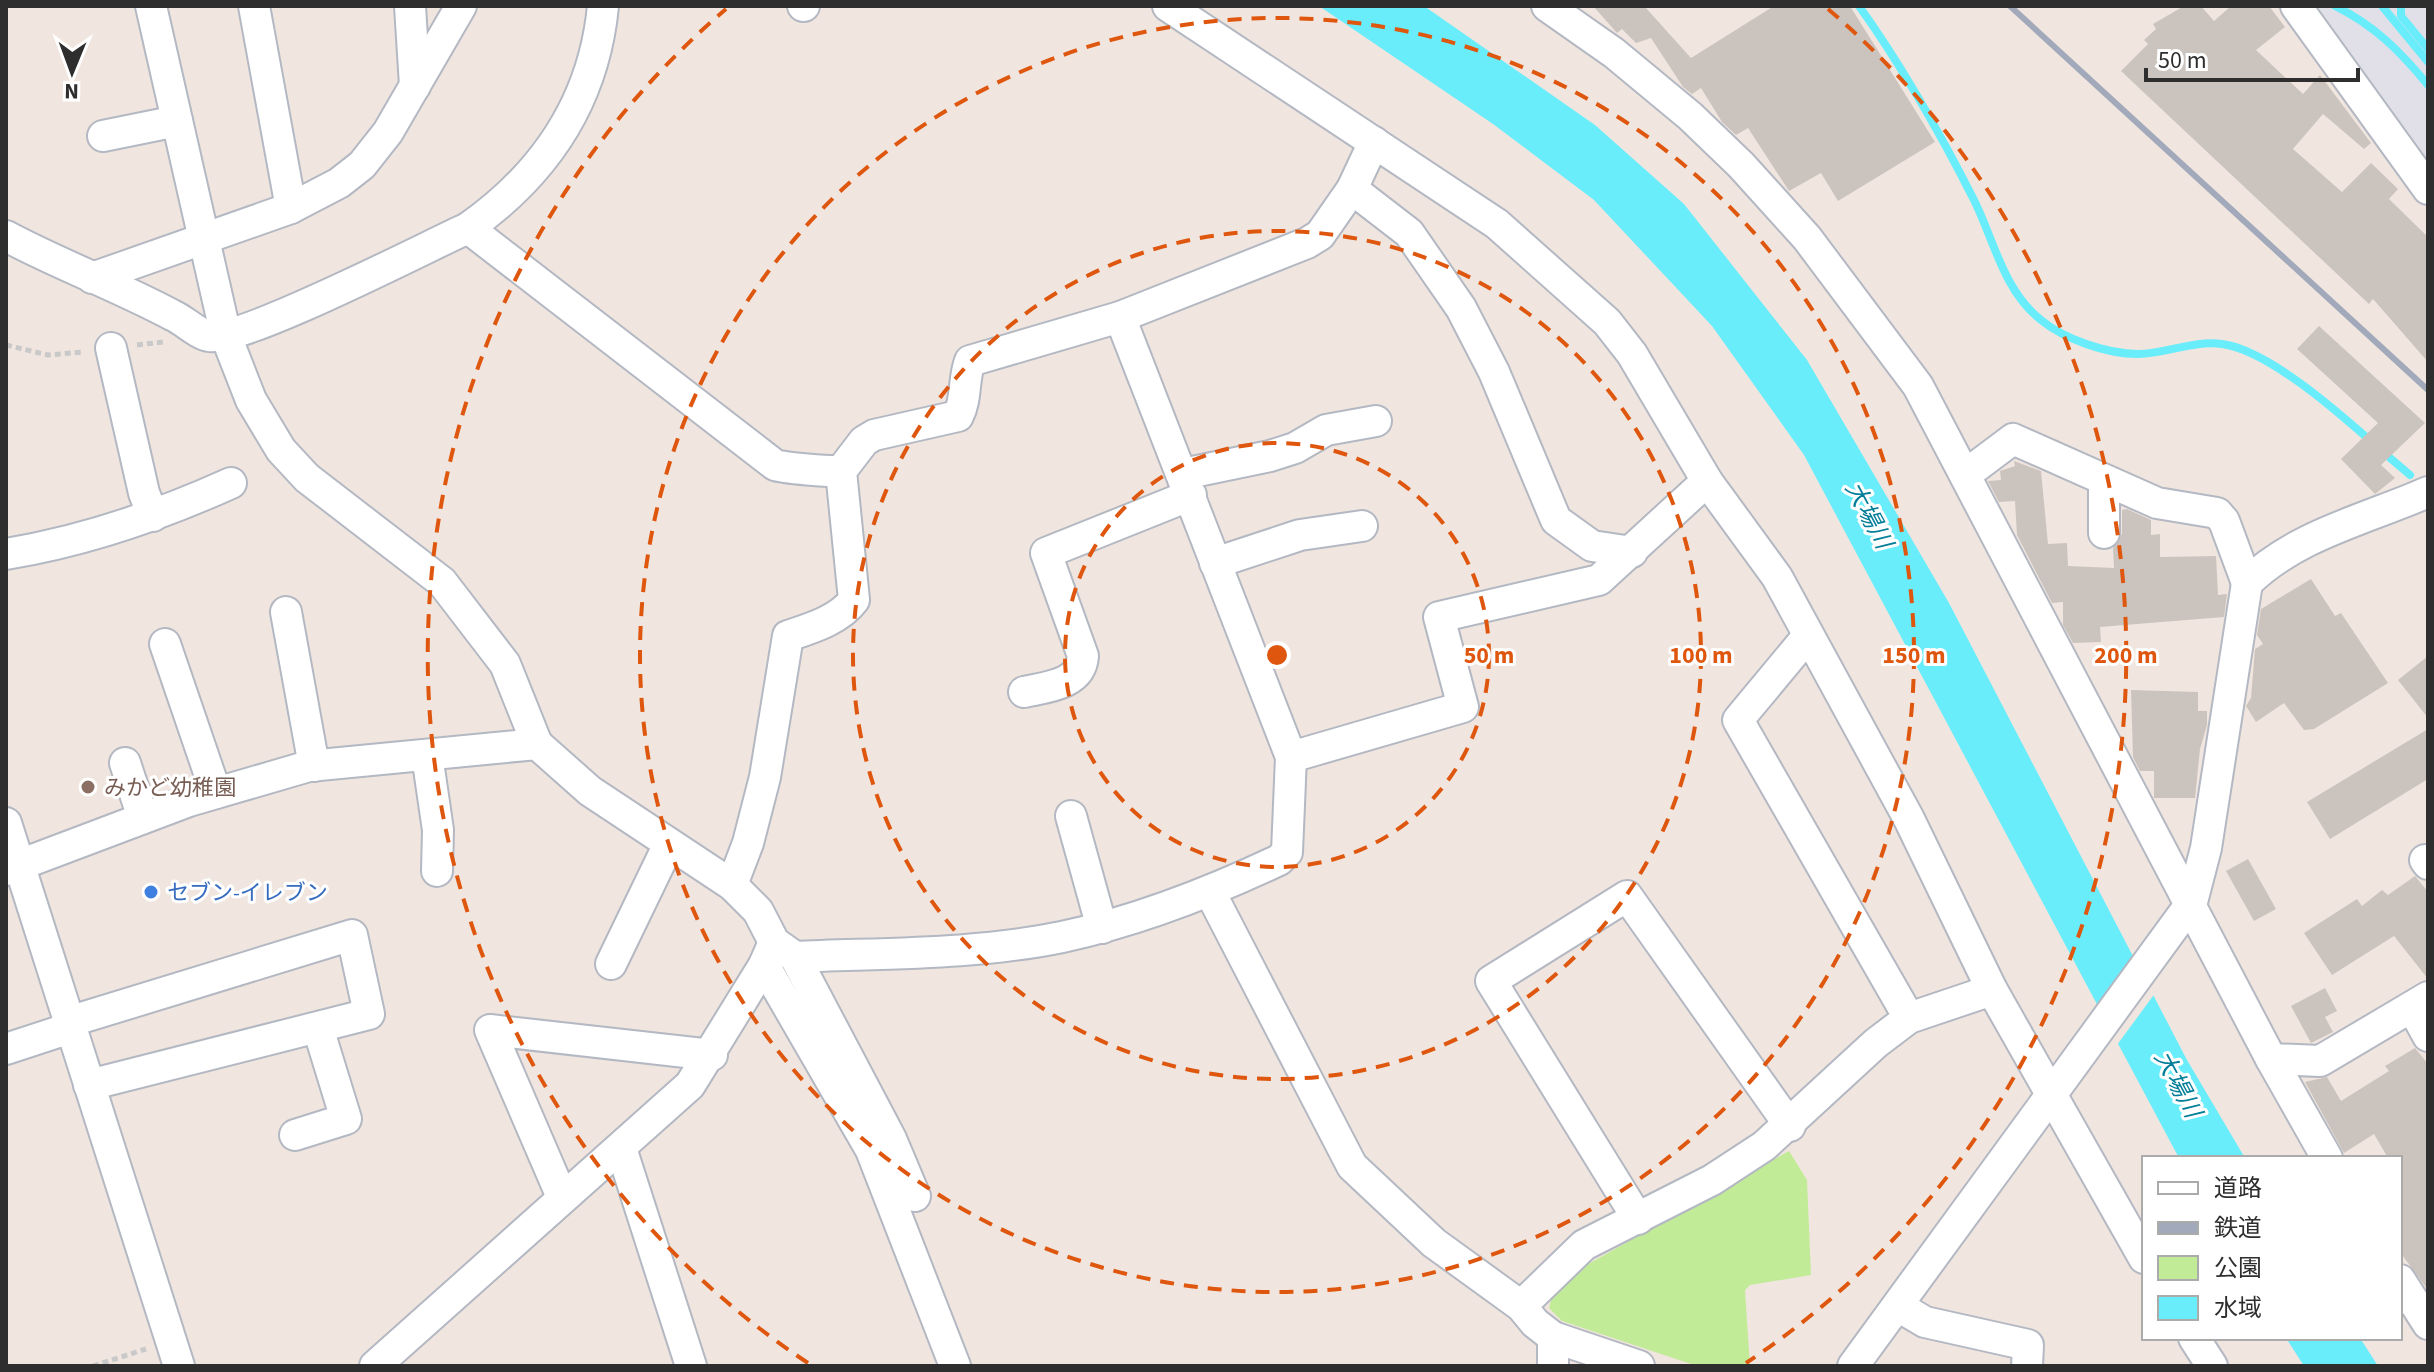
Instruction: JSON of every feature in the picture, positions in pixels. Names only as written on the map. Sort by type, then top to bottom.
[{"type":"street","points":[[151,6],[226,336],[251,400],[281,450],[307,478],[442,582],[505,664],[537,744],[590,791],[668,846],[732,885],[758,911],[871,1150],[955,1366]]},
{"type":"street","points":[[254,6],[291,208]]},
{"type":"street","points":[[410,6],[415,86]]},
{"type":"street","points":[[92,278],[291,208],[339,183],[362,165],[388,132],[461,6]]},
{"type":"street","points":[[6,236],[174,315],[208,337],[226,336],[393,266],[468,228],[493,211],[549,148],[576,111],[596,57],[603,6]]},
{"type":"street","points":[[1168,6],[1497,224],[1607,322],[1632,354],[1707,481],[1777,577],[1909,819],[1992,990],[2056,1091],[2142,1254]]},
{"type":"street","points":[[1547,6],[1614,53],[1690,116],[1741,165],[1807,238],[1918,386],[2188,908],[2326,1156]]},
{"type":"street","points":[[2296,6],[2428,189]]},
{"type":"street","points":[[103,136],[177,121]]},
{"type":"street","points":[[732,885],[748,843],[765,777],[788,636],[831,620],[846,611],[854,600],[841,471],[864,441],[874,435],[933,425],[958,416],[964,405],[963,378],[970,361],[1120,317],[1307,243],[1320,235],[1352,189],[1374,142]]},
{"type":"street","points":[[1352,189],[1409,233],[1461,308],[1494,372],[1556,520],[1592,546],[1632,552]]},
{"type":"street","points":[[468,228],[775,465],[785,469],[800,466],[841,471]]},
{"type":"street","points":[[778,955],[1009,945],[1102,928],[1210,892],[1279,860],[1287,852],[1291,757],[1270,694],[1215,563],[1120,317]]},
{"type":"street","points":[[111,348],[144,493],[153,516]]},
{"type":"street","points":[[1024,692],[1064,683],[1082,663],[1083,656],[1046,553],[1187,484],[1295,448],[1326,430],[1376,421]]},
{"type":"street","points":[[1853,1366],[2188,908],[2206,848],[2247,583],[2224,521],[2217,513],[2157,503],[2013,439],[1965,475]]},
{"type":"street","points":[[1291,757],[1463,707],[1439,617],[1599,580],[1707,481]]},
{"type":"street","points":[[2104,481],[2104,533]]},
{"type":"street","points":[[6,554],[72,542],[153,516],[231,483]]},
{"type":"street","points":[[2247,583],[2267,563],[2301,544],[2428,492]]},
{"type":"street","points":[[1215,563],[1300,535],[1362,526]]},
{"type":"street","points":[[286,612],[314,766]]},
{"type":"street","points":[[1807,637],[1738,720],[1909,1018]]},
{"type":"street","points":[[165,644],[216,793]]},
{"type":"street","points":[[12,867],[216,793],[314,766],[537,744]]},
{"type":"street","points":[[427,755],[438,830],[437,871]]},
{"type":"street","points":[[125,763],[143,818]]},
{"type":"street","points":[[1071,816],[1102,928]]},
{"type":"street","points":[[6,823],[12,867],[69,1025],[175,1353]]},
{"type":"street","points":[[611,964],[668,846]]},
{"type":"street","points":[[1210,892],[1352,1166],[1434,1243],[1521,1306],[1553,1352],[1639,1366]]},
{"type":"street","points":[[1638,1219],[1491,981],[1627,896],[1790,1126]]},
{"type":"street","points":[[6,1049],[69,1025],[352,935],[369,1014],[89,1085]]},
{"type":"street","points":[[375,1366],[690,1085],[778,955]]},
{"type":"street","points":[[778,955],[891,1139],[915,1196]]},
{"type":"street","points":[[1521,1306],[1584,1245],[1712,1180],[1790,1126],[1876,1043],[1909,1018],[1992,990]]},
{"type":"street","points":[[2271,1059],[2320,1061],[2420,1002],[2428,1036]]},
{"type":"street","points":[[295,1135],[346,1119],[318,1028]]},
{"type":"street","points":[[562,1197],[490,1030],[712,1055]]},
{"type":"street","points":[[621,1148],[691,1366]]},
{"type":"street","points":[[2402,1283],[2428,1324]]},
{"type":"street","points":[[1898,1306],[1925,1322],[2028,1345],[2027,1366]]},
{"type":"street","points":[[2195,1340],[2212,1366]]},
{"type":"path","points":[[93,1366],[175,1353]]},
{"type":"shaded area","points":[[2317,6],[2428,6],[2428,164]]},
{"type":"green space","points":[[1789,1151],[1807,1180],[1811,1275],[1750,1285],[1745,1290],[1750,1366],[1697,1366],[1562,1321],[1549,1308],[1551,1300],[1583,1267]]},
{"type":"water","name":"大場川","points":[[1319,6],[1424,6],[1595,125],[1684,204],[1807,360],[1949,603],[2187,1060],[2244,1156],[2178,1156],[1804,455],[1712,326],[1594,200],[1493,124]]},
{"type":"water","points":[[2287,1340],[2361,1340],[2378,1366],[2304,1366]]},
{"type":"pier","points":[[2136,954],[2156,992],[2114,1049],[2094,1011]]},
{"type":"building","points":[[1593,6],[1649,6],[1646,8],[1691,58],[1774,6],[1850,6],[1935,142],[1838,201],[1821,173],[1789,191],[1748,128],[1736,135],[1722,122],[1701,88],[1692,94],[1683,87],[1651,38],[1636,43],[1622,29],[1617,33]]},
{"type":"building","points":[[2184,6],[2201,6],[2214,21],[2231,6],[2269,6],[2285,27],[2256,50],[2303,94],[2320,75],[2371,143],[2364,149],[2323,114],[2293,149],[2342,192],[2371,163],[2398,189],[2389,199],[2428,237],[2428,362],[2373,299],[2369,304],[2121,71],[2148,44],[2144,40],[2156,29],[2153,24]]},
{"type":"building","points":[[2319,326],[2425,423],[2381,465],[2395,478],[2375,494],[2341,459],[2378,423],[2297,349]]},
{"type":"building","points":[[2014,461],[2041,471],[2048,544],[2067,543],[2068,566],[2114,568],[2113,548],[2122,534],[2122,510],[2127,509],[2151,520],[2151,535],[2160,534],[2160,557],[2216,556],[2218,595],[2227,594],[2224,617],[2100,627],[2101,642],[2073,643],[2063,625],[2063,602],[2052,603],[2017,535],[2015,501],[1999,502],[1988,481],[2001,480],[2000,471],[2015,466]]},
{"type":"building","points":[[2311,579],[2335,616],[2341,613],[2388,683],[2314,729],[2304,730],[2284,703],[2256,722],[2246,706],[2251,698],[2255,649],[2263,644],[2257,635],[2261,609]]},
{"type":"building","points":[[2428,656],[2428,718],[2398,680]]},
{"type":"building","points":[[2131,690],[2198,692],[2198,711],[2207,711],[2207,725],[2200,749],[2195,798],[2154,798],[2154,771],[2140,771],[2133,757]]},
{"type":"building","points":[[2428,729],[2428,779],[2330,839],[2307,802]]},
{"type":"building","points":[[2248,859],[2276,909],[2254,921],[2226,871]]},
{"type":"building","points":[[2415,876],[2428,892],[2428,979],[2394,936],[2332,975],[2304,933],[2357,899],[2362,906],[2382,890],[2388,895]]},
{"type":"building","points":[[2325,988],[2337,1011],[2325,1017],[2333,1032],[2311,1043],[2291,1006]]},
{"type":"building","points":[[2415,1048],[2428,1064],[2428,1290],[2402,1255],[2402,1156],[2387,1156],[2374,1134],[2344,1153],[2305,1082],[2327,1077],[2341,1101],[2389,1071],[2385,1066]]},
{"type":"waterway","points":[[1859,6],[1948,150],[1974,200],[2008,279],[2028,308],[2041,320],[2074,339],[2126,353],[2148,353],[2211,343],[2240,349],[2302,384],[2373,443]]},
{"type":"waterway","points":[[2335,6],[2386,40],[2428,85]]},
{"type":"waterway","points":[[2382,6],[2428,62]]},
{"type":"waterway","points":[[2401,6],[2401,16],[2428,49]]},
{"type":"waterway","points":[[2383,452],[2410,475]]},
{"type":"railway","points":[[2010,6],[2428,390]]},
{"type":"place","name":"みかど幼稚園","points":[[88,787]]},
{"type":"place","name":"セブン-イレブン","points":[[151,892]]}]
